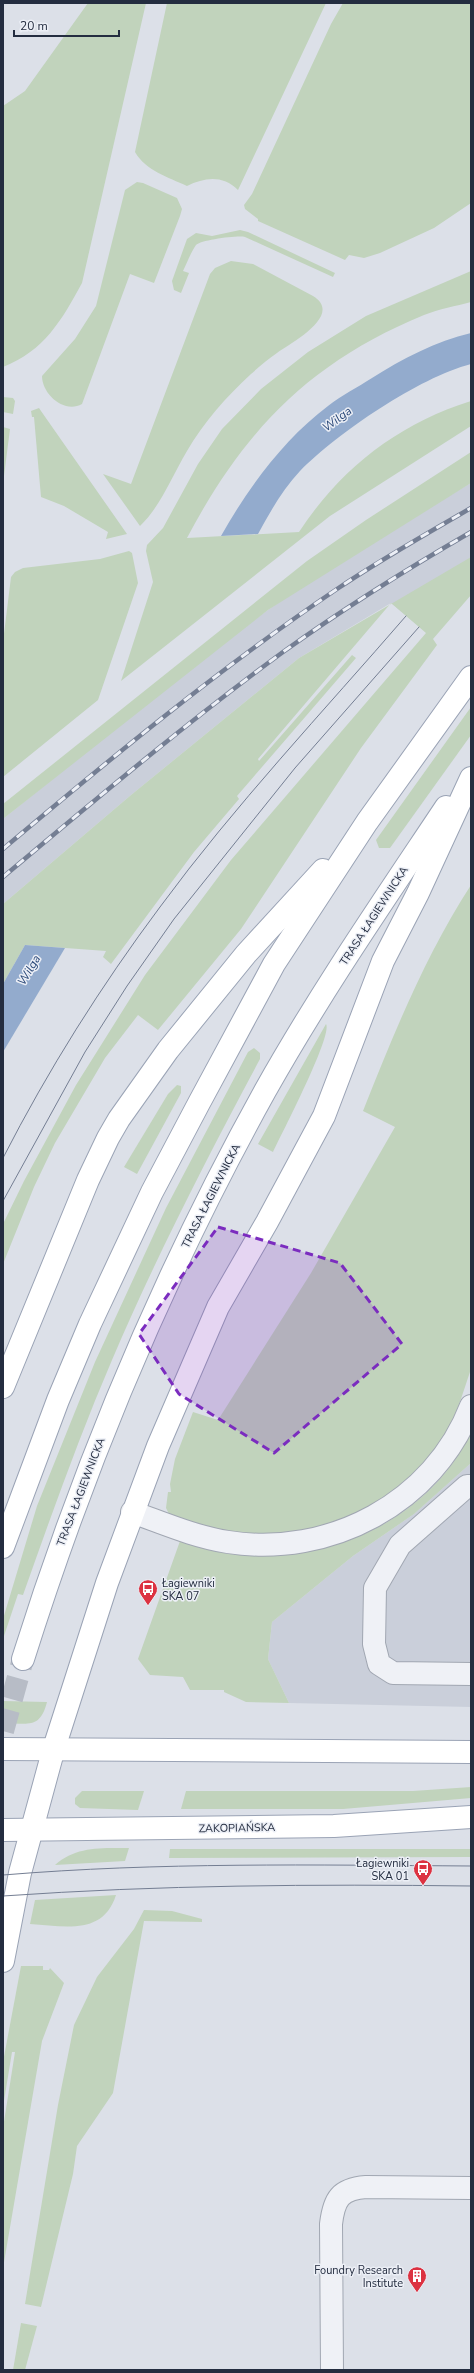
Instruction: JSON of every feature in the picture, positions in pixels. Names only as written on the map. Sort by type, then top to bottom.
[{"type":"main road","points":[[3,1547],[58,1400],[107,1288],[152,1192],[274,964],[367,822],[471,677]]},
{"type":"main road","name":"TRASA ŁAGIEWNICKA","points":[[23,1659],[72,1512],[153,1316],[194,1226],[266,1090],[304,1024],[471,769]]},
{"type":"main road","points":[[3,1961],[31,1830],[54,1748],[91,1631],[132,1512],[186,1378],[218,1307],[267,1222],[324,1116],[384,961],[418,893],[471,778]]},
{"type":"main road","points":[[3,1387],[88,1180],[119,1119],[168,1050],[246,954],[367,822]]},
{"type":"main road","points":[[3,1748],[471,1752]]},
{"type":"main road","name":"ZAKOPIAŃSKA","points":[[3,1830],[334,1826],[471,1817]]},
{"type":"lane","points":[[132,1512],[192,1534],[227,1542],[261,1545],[324,1536],[373,1517],[388,1508],[416,1486],[437,1466],[453,1446],[471,1406]]},
{"type":"lane","points":[[471,1486],[467,1486],[400,1545],[375,1588],[374,1644],[379,1664],[393,1673],[471,1674]]},
{"type":"lane","points":[[332,2370],[331,2224],[335,2205],[339,2197],[346,2192],[360,2188],[471,2188]]},
{"type":"highlighted area","points":[[218,1227],[340,1263],[402,1344],[274,1453],[179,1394],[139,1334]]},
{"type":"shaded area","points":[[471,483],[471,595],[427,633],[391,603],[299,658],[131,795],[3,904],[3,819],[212,651],[268,610],[335,563]]},
{"type":"shaded area","points":[[471,1463],[471,1707],[289,1703],[268,1659],[272,1622],[353,1556],[414,1514]]},
{"type":"green space","points":[[88,3],[146,3],[82,283],[59,322],[41,343],[30,352],[3,367],[3,106],[25,91]]},
{"type":"green space","points":[[167,3],[326,3],[238,190],[226,182],[214,179],[207,179],[187,186],[151,169],[135,152]]},
{"type":"green space","points":[[343,3],[471,3],[471,203],[434,228],[380,253],[364,258],[349,255],[345,260],[258,221],[258,219],[245,209],[244,205],[252,194],[331,24]]},
{"type":"green space","points":[[137,182],[143,183],[177,198],[182,209],[180,216],[154,283],[130,274],[82,404],[68,406],[61,404],[50,395],[43,383],[42,376],[75,339],[96,306],[125,190]]},
{"type":"green space","points":[[240,230],[248,232],[335,273],[333,277],[245,237],[228,237],[205,241],[196,245],[183,271],[189,273],[181,293],[174,290],[172,281],[187,239],[196,233],[212,236]]},
{"type":"green space","points":[[231,261],[253,264],[313,296],[321,303],[322,312],[319,320],[312,328],[260,366],[216,410],[194,440],[154,509],[140,526],[103,474],[131,484],[210,274],[215,268]]},
{"type":"green space","points":[[471,271],[471,302],[424,315],[383,334],[347,354],[314,378],[284,404],[257,432],[232,464],[209,499],[187,538],[299,532],[315,509],[353,468],[373,451],[396,436],[419,422],[471,401],[471,426],[330,516],[121,681],[153,582],[146,551],[147,545],[163,528],[198,464],[222,429],[261,389],[308,352],[366,316]]},
{"type":"green space","points":[[3,397],[13,398],[15,401],[13,414],[3,412]]},
{"type":"green space","points":[[39,408],[127,534],[106,539],[108,532],[64,506],[41,497],[34,417],[32,417],[31,411]]},
{"type":"green space","points":[[3,427],[10,429],[3,484]]},
{"type":"green space","points":[[471,452],[471,483],[268,610],[3,819],[3,804],[307,561],[366,520]]},
{"type":"green space","points":[[129,551],[132,553],[138,583],[98,700],[3,777],[3,642],[11,577],[15,572],[23,568],[100,559]]},
{"type":"green space","points":[[471,557],[471,595],[433,639],[437,645],[361,748],[241,929],[158,1030],[138,1015],[105,1058],[55,1143],[34,1187],[3,1264],[3,1224],[24,1181],[76,1085],[145,975],[231,860],[426,633],[392,604]]},
{"type":"green space","points":[[389,605],[258,759],[259,761],[352,655],[356,658],[237,796],[239,799],[194,852],[111,964],[103,957],[106,951],[25,945],[3,984],[3,904],[131,795],[299,658]]},
{"type":"green space","points":[[471,707],[471,735],[390,848],[379,848],[376,840]]},
{"type":"green space","points":[[471,885],[471,1369],[452,1422],[443,1439],[411,1478],[368,1508],[344,1519],[294,1533],[256,1535],[230,1532],[169,1514],[166,1508],[168,1492],[171,1492],[170,1484],[175,1459],[193,1412],[218,1420],[311,1273],[395,1127],[363,1111],[411,995],[439,939]]},
{"type":"green space","points":[[326,1024],[326,1032],[322,1046],[273,1152],[258,1144]]},
{"type":"green space","points":[[254,1048],[260,1053],[260,1059],[146,1283],[100,1389],[77,1447],[23,1595],[18,1594],[3,1639],[3,1619],[37,1506],[95,1362],[166,1208],[248,1052]]},
{"type":"green space","points":[[177,1085],[181,1086],[181,1093],[137,1174],[124,1167],[168,1094]]},
{"type":"green space","points":[[471,1432],[471,1463],[414,1514],[353,1556],[272,1622],[268,1659],[289,1703],[246,1702],[224,1692],[224,1690],[190,1690],[183,1677],[150,1675],[138,1659],[180,1541],[220,1552],[262,1556],[305,1552],[346,1541],[385,1523],[419,1499],[449,1469]]},
{"type":"green space","points":[[3,1701],[47,1702],[41,1717],[36,1721],[26,1724],[19,1724],[3,1723]]},
{"type":"green space","points":[[471,1787],[471,1798],[343,1809],[181,1809],[186,1791],[413,1791]]},
{"type":"green space","points":[[82,1791],[144,1791],[138,1810],[80,1808],[75,1804],[75,1798]]},
{"type":"green space","points":[[99,1848],[129,1848],[125,1861],[55,1865],[72,1854],[81,1851]]},
{"type":"green space","points":[[170,1849],[471,1849],[471,1857],[169,1858]]},
{"type":"green space","points":[[116,1895],[110,1908],[102,1917],[92,1923],[69,1927],[30,1924],[35,1900]]},
{"type":"green space","points":[[144,1910],[172,1911],[202,1919],[202,1922],[144,1921],[113,2093],[77,2146],[73,2174],[41,2307],[25,2304],[58,2105],[74,2025],[97,1977],[134,1929]]},
{"type":"green space","points":[[21,1966],[43,1966],[43,1970],[49,1970],[50,1968],[64,1983],[42,2041],[3,2268],[3,2128],[15,2052],[12,2052],[3,2107],[3,2062]]},
{"type":"green space","points":[[21,2323],[37,2326],[25,2370],[13,2370]]},
{"type":"water","name":"Wilga","points":[[471,333],[471,364],[427,381],[380,408],[336,440],[300,471],[288,485],[267,517],[258,534],[221,536],[243,500],[268,465],[297,433],[328,406],[383,371],[407,358],[432,346],[458,336]]},
{"type":"water","name":"Wilga","points":[[25,945],[65,948],[3,1052],[3,984]]},
{"type":"tunnel","points":[[3,1731],[23,1659]]},
{"type":"tram line","points":[[3,1158],[38,1093],[76,1029],[117,967],[160,907],[218,832],[249,795],[406,616]]},
{"type":"tram line","points":[[3,1201],[85,1052],[127,986],[174,919],[295,768],[419,627]]},
{"type":"tram line","points":[[3,1875],[178,1866],[471,1866]]},
{"type":"tram line","points":[[3,1896],[178,1887],[354,1885],[471,1886]]},
{"type":"railway","points":[[3,849],[167,714],[293,619],[353,578],[471,508]]},
{"type":"railway","points":[[3,877],[176,734],[283,652],[329,620],[423,560],[471,532]]},
{"type":"place","name":"Łagiewniki SKA 07","points":[[148,1606]]},
{"type":"place","name":"Łagiewniki SKA 01","points":[[423,1886]]},
{"type":"place","name":"Foundry Research Institute","points":[[417,2293]]}]
